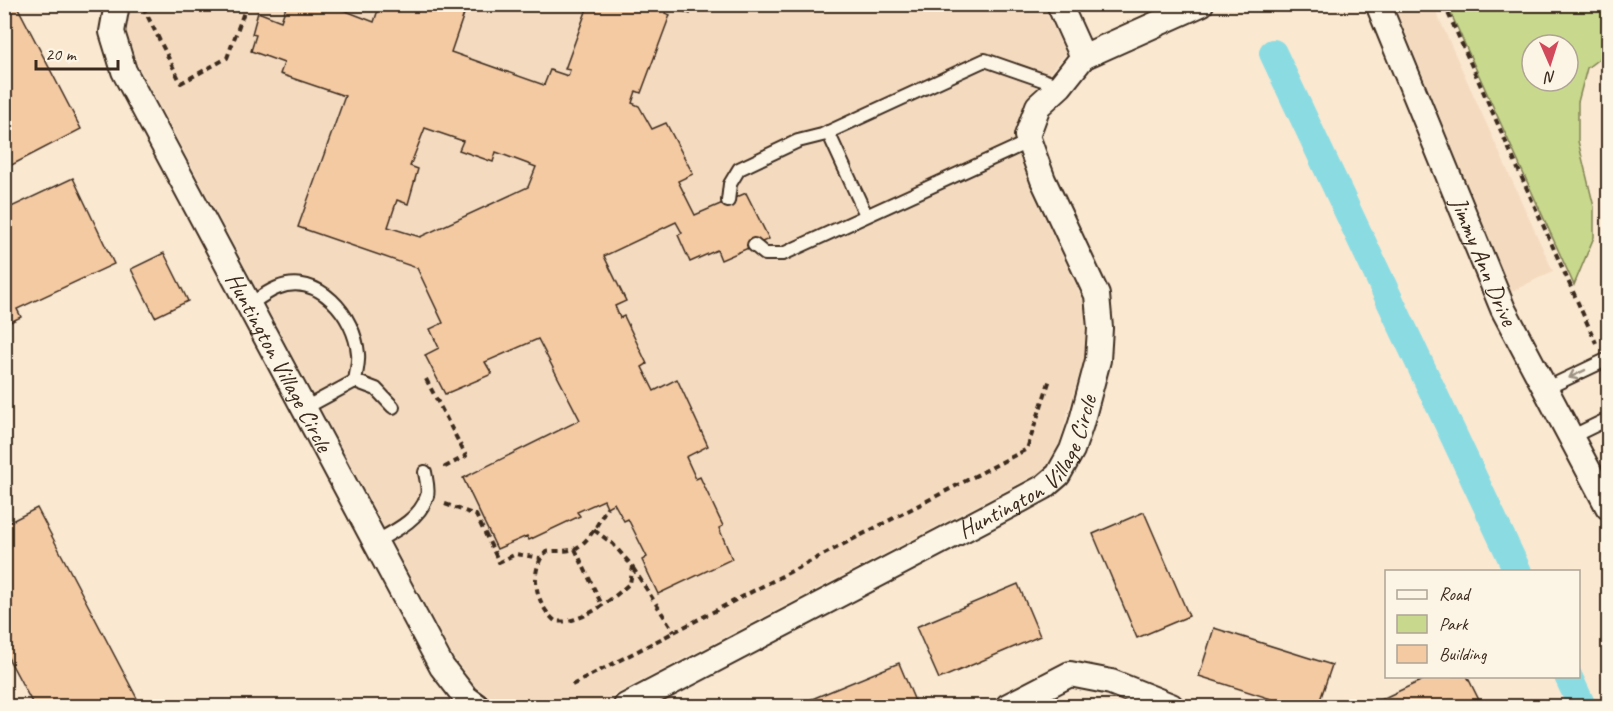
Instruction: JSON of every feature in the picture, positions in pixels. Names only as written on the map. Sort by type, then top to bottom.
[{"type":"street","name":"Huntington Village Circle","points":[[117,4],[112,32],[124,71],[442,667],[466,698],[477,706]]},
{"type":"street","points":[[1059,4],[1083,57]]},
{"type":"street","points":[[1028,142],[1027,136],[1038,106],[1060,86],[1083,57],[1202,4]]},
{"type":"street","name":"Jimmy Ann Drive","points":[[1378,4],[1503,309],[1608,507]]},
{"type":"street","name":"Huntington Village Circle","points":[[626,706],[1020,500],[1044,487],[1058,475],[1072,450],[1081,424],[1098,360],[1100,328],[1097,295],[1043,180],[1028,142]]},
{"type":"street","points":[[1008,706],[1070,674],[1111,682],[1171,706]]},
{"type":"lane","points":[[728,201],[730,184],[738,169],[798,141],[828,132],[985,60],[1060,86]]},
{"type":"lane","points":[[828,132],[866,215]]},
{"type":"lane","points":[[754,246],[765,254],[783,254],[1028,142]]},
{"type":"lane","points":[[249,305],[278,287],[310,286],[324,292],[335,302],[351,328],[358,354],[355,381]]},
{"type":"lane","points":[[1545,389],[1607,360]]},
{"type":"lane","points":[[305,408],[355,381],[376,389],[393,407]]},
{"type":"lane","points":[[1571,437],[1608,419]]},
{"type":"lane","points":[[375,542],[403,526],[417,513],[428,494],[425,472]]},
{"type":"path","points":[[142,4],[182,83],[227,58],[247,4]]},
{"type":"path","points":[[1443,4],[1607,360]]},
{"type":"path","points":[[572,685],[1027,449],[1050,379]]},
{"type":"path","points":[[445,504],[476,516],[499,562],[516,554],[540,558]]},
{"type":"path","points":[[607,507],[594,530],[575,549],[546,552],[540,558],[535,573],[538,592],[549,616],[555,621],[571,622],[602,605],[630,583],[633,567]]},
{"type":"path","points":[[594,530],[613,544],[633,567],[674,633]]},
{"type":"path","points":[[575,549],[602,605]]},
{"type":"shaded area","points":[[131,4],[1043,5],[1066,54],[1025,100],[1013,139],[1031,188],[1083,300],[1086,328],[1084,358],[1059,443],[1048,464],[1037,474],[593,706],[502,706],[475,686],[453,657],[137,64],[126,31]]},
{"type":"shaded area","points":[[1394,5],[1433,5],[1553,271],[1511,292]]},
{"type":"green space","points":[[1447,5],[1608,5],[1608,52],[1587,68],[1578,102],[1578,141],[1594,207],[1594,237],[1574,285]]},
{"type":"building","points":[[4,4],[16,4],[81,129],[4,169]]},
{"type":"building","points":[[287,4],[328,4],[374,22],[380,4],[463,4],[462,7],[466,8],[451,52],[544,85],[550,70],[568,76],[570,70],[565,69],[588,6],[592,7],[593,4],[693,4],[690,14],[668,5],[665,13],[670,15],[641,93],[636,91],[632,103],[639,106],[652,129],[666,123],[693,174],[678,181],[695,215],[746,193],[769,239],[721,260],[717,250],[690,262],[678,235],[682,233],[676,222],[604,256],[626,301],[615,306],[620,318],[624,316],[647,364],[642,367],[654,391],[677,379],[708,446],[686,457],[696,479],[700,477],[723,526],[719,528],[732,559],[658,594],[642,560],[647,557],[628,519],[624,521],[614,503],[607,507],[604,500],[577,512],[580,516],[529,540],[527,536],[497,549],[463,478],[580,420],[538,339],[485,362],[492,374],[445,394],[425,355],[439,348],[430,329],[443,323],[417,268],[298,227],[345,96],[280,74],[284,63],[251,51],[256,35],[252,34],[258,12],[281,21]],"holes":[[[425,128],[463,141],[459,150],[493,162],[496,152],[536,167],[528,187],[420,237],[388,227],[397,200],[408,204],[418,169],[410,166]]]},
{"type":"building","points":[[73,178],[114,264],[17,309],[21,317],[4,325],[4,214],[11,212],[9,208]]},
{"type":"building","points":[[164,253],[188,301],[155,317],[131,269]]},
{"type":"building","points":[[37,508],[141,706],[34,706],[4,650],[4,525]]},
{"type":"building","points":[[1144,512],[1189,616],[1137,638],[1093,534]]},
{"type":"building","points":[[1018,584],[1040,636],[939,679],[916,627]]},
{"type":"building","points":[[1214,628],[1332,665],[1318,706],[1293,706],[1199,676]]},
{"type":"building","points":[[899,663],[917,706],[795,706]]},
{"type":"building","points":[[1427,678],[1468,678],[1482,706],[1367,706]]},
{"type":"waterway","points":[[1273,53],[1517,570]]},
{"type":"waterway","points":[[1569,678],[1582,706]]}]
